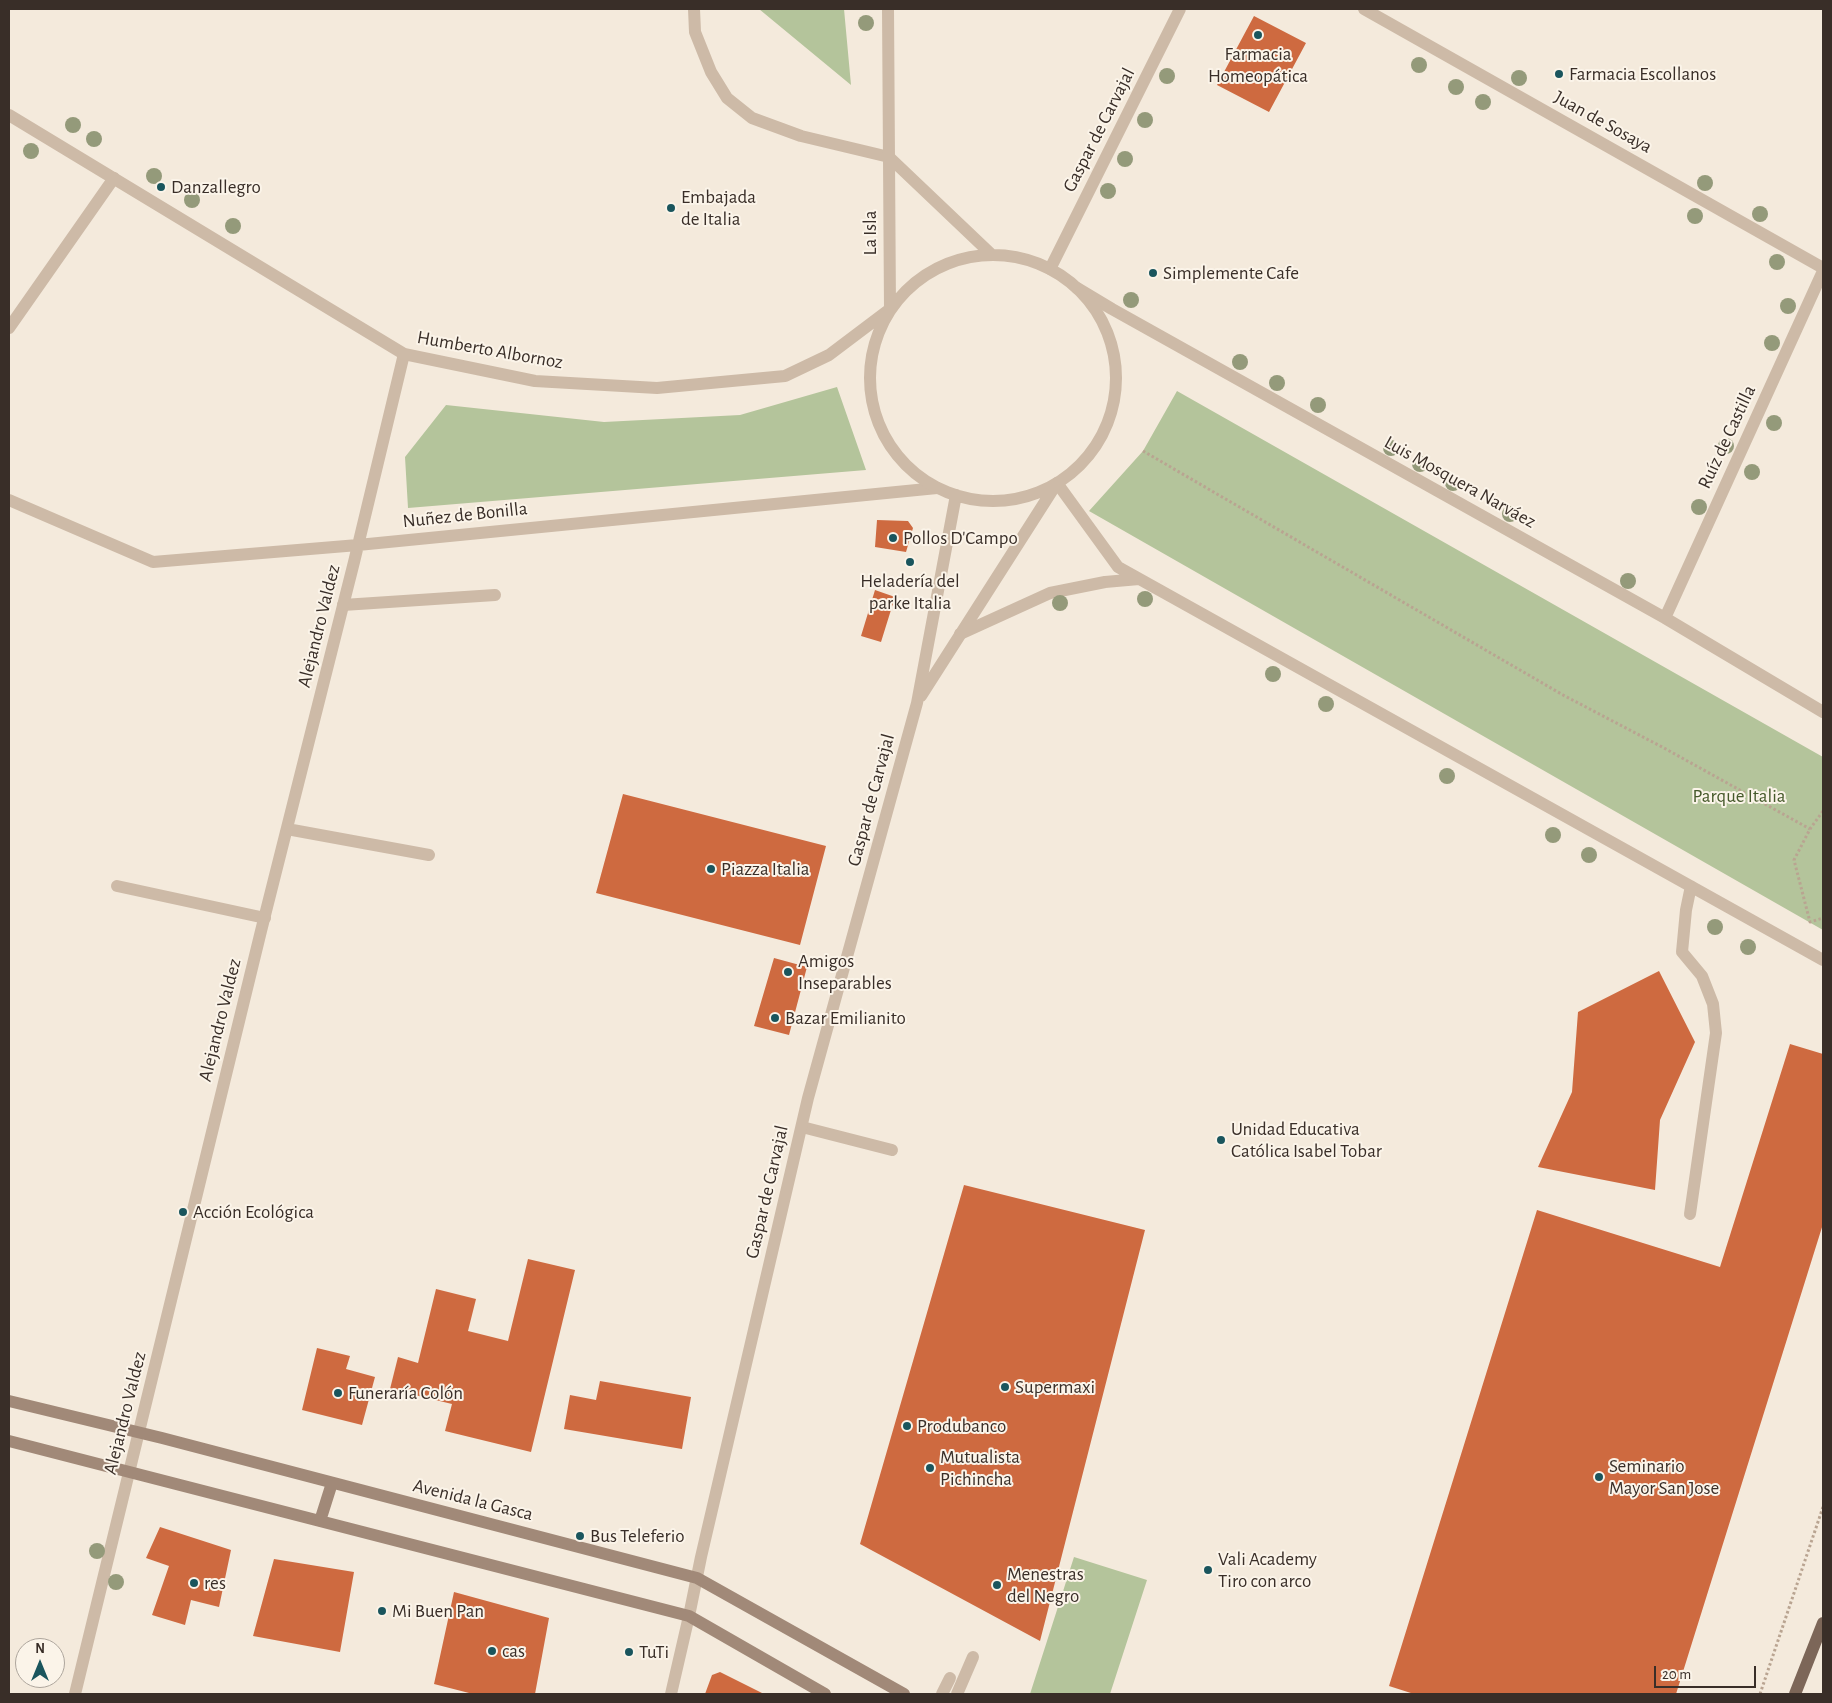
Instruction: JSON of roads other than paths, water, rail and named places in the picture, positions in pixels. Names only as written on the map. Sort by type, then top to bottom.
[{"type":"main road","name":"Avenida la Gasca","points":[[9,1401],[140,1432],[697,1578],[904,1694]]},
{"type":"main road","points":[[9,1441],[689,1616],[825,1694]]},
{"type":"main road","points":[[320,1521],[332,1483]]},
{"type":"main road","points":[[1795,1694],[1823,1623]]},
{"type":"street","points":[[694,9],[695,32],[711,72],[727,98],[752,118],[801,136],[889,157],[991,254]]},
{"type":"street","name":"La Isla","points":[[888,9],[890,309]]},
{"type":"street","name":"Gaspar de Carvajal","points":[[1050,269],[1180,9]]},
{"type":"street","name":"Juan de Sosaya","points":[[1364,9],[1823,270]]},
{"type":"street","name":"Humberto Albornoz","points":[[9,116],[404,354],[535,382],[657,388],[785,376],[829,355],[890,309]]},
{"type":"street","points":[[9,328],[114,178]]},
{"type":"street","name":"Gaspar de Carvajal","points":[[991,254],[1022,258],[1050,269],[1077,288],[1100,318],[1114,353],[1116,390],[1106,427],[1086,458],[1057,482],[1025,497],[990,501],[956,495],[937,488],[903,463],[880,429],[869,389],[873,347],[890,309],[917,280],[952,261],[991,254]]},
{"type":"street","name":"Ruíz de Castilla","points":[[1665,618],[1823,270]]},
{"type":"street","name":"Luis Mosquera Narváez","points":[[1077,288],[1665,618],[1823,712]]},
{"type":"street","name":"Alejandro Valdez","points":[[75,1694],[404,354]]},
{"type":"street","points":[[1057,482],[1118,567],[1823,960]]},
{"type":"street","name":"Gaspar de Carvajal","points":[[917,703],[1057,482]]},
{"type":"street","name":"Nuñez de Bonilla","points":[[9,500],[153,562],[358,545],[937,488]]},
{"type":"street","name":"Gaspar de Carvajal","points":[[670,1694],[808,1098],[917,703],[956,495]]},
{"type":"street","points":[[960,634],[1050,593],[1104,582],[1139,579]]},
{"type":"street","points":[[343,605],[495,595]]},
{"type":"street","points":[[287,829],[429,855]]},
{"type":"street","points":[[118,886],[265,918]]},
{"type":"street","points":[[1690,1214],[1716,1033],[1713,1004],[1702,976],[1682,952],[1686,910],[1691,886]]},
{"type":"street","points":[[802,1127],[892,1150]]},
{"type":"street","points":[[957,1694],[973,1657]]},
{"type":"street","points":[[942,1694],[950,1678]]},
{"type":"place","name":"Farmacia Homeopática","points":[[1258,35]]},
{"type":"place","name":"Farmacia Escollanos","points":[[1559,74]]},
{"type":"place","name":"Danzallegro","points":[[161,187]]},
{"type":"place","name":"Embajada de Italia","points":[[671,208]]},
{"type":"place","name":"Simplemente Cafe","points":[[1153,273]]},
{"type":"place","name":"Pollos D'Campo","points":[[893,538]]},
{"type":"place","name":"Heladería del parke Italia","points":[[910,562]]},
{"type":"place","name":"Piazza Italia","points":[[711,869]]},
{"type":"place","name":"Amigos Inseparables","points":[[788,972]]},
{"type":"place","name":"Bazar Emilianito","points":[[775,1018]]},
{"type":"place","name":"Unidad Educativa Católica Isabel Tobar","points":[[1221,1140]]},
{"type":"place","name":"Acción Ecológica","points":[[183,1212]]},
{"type":"place","name":"Supermaxi","points":[[1005,1387]]},
{"type":"place","name":"Funeraría Colón","points":[[338,1393]]},
{"type":"place","name":"Produbanco","points":[[907,1426]]},
{"type":"place","name":"Mutualista Pichincha","points":[[930,1468]]},
{"type":"place","name":"Seminario Mayor San Jose","points":[[1599,1477]]},
{"type":"place","name":"Bus Teleferio","points":[[580,1536]]},
{"type":"place","name":"Vali Academy Tiro con arco","points":[[1208,1570]]},
{"type":"place","name":"res","points":[[194,1583]]},
{"type":"place","name":"Menestras del Negro","points":[[997,1585]]},
{"type":"place","name":"Mi Buen Pan","points":[[382,1611]]},
{"type":"place","name":"cas","points":[[492,1651]]},
{"type":"place","name":"TuTi","points":[[629,1652]]},
{"type":"park label","name":"Parque Italia","points":[[1739,796]]}]
